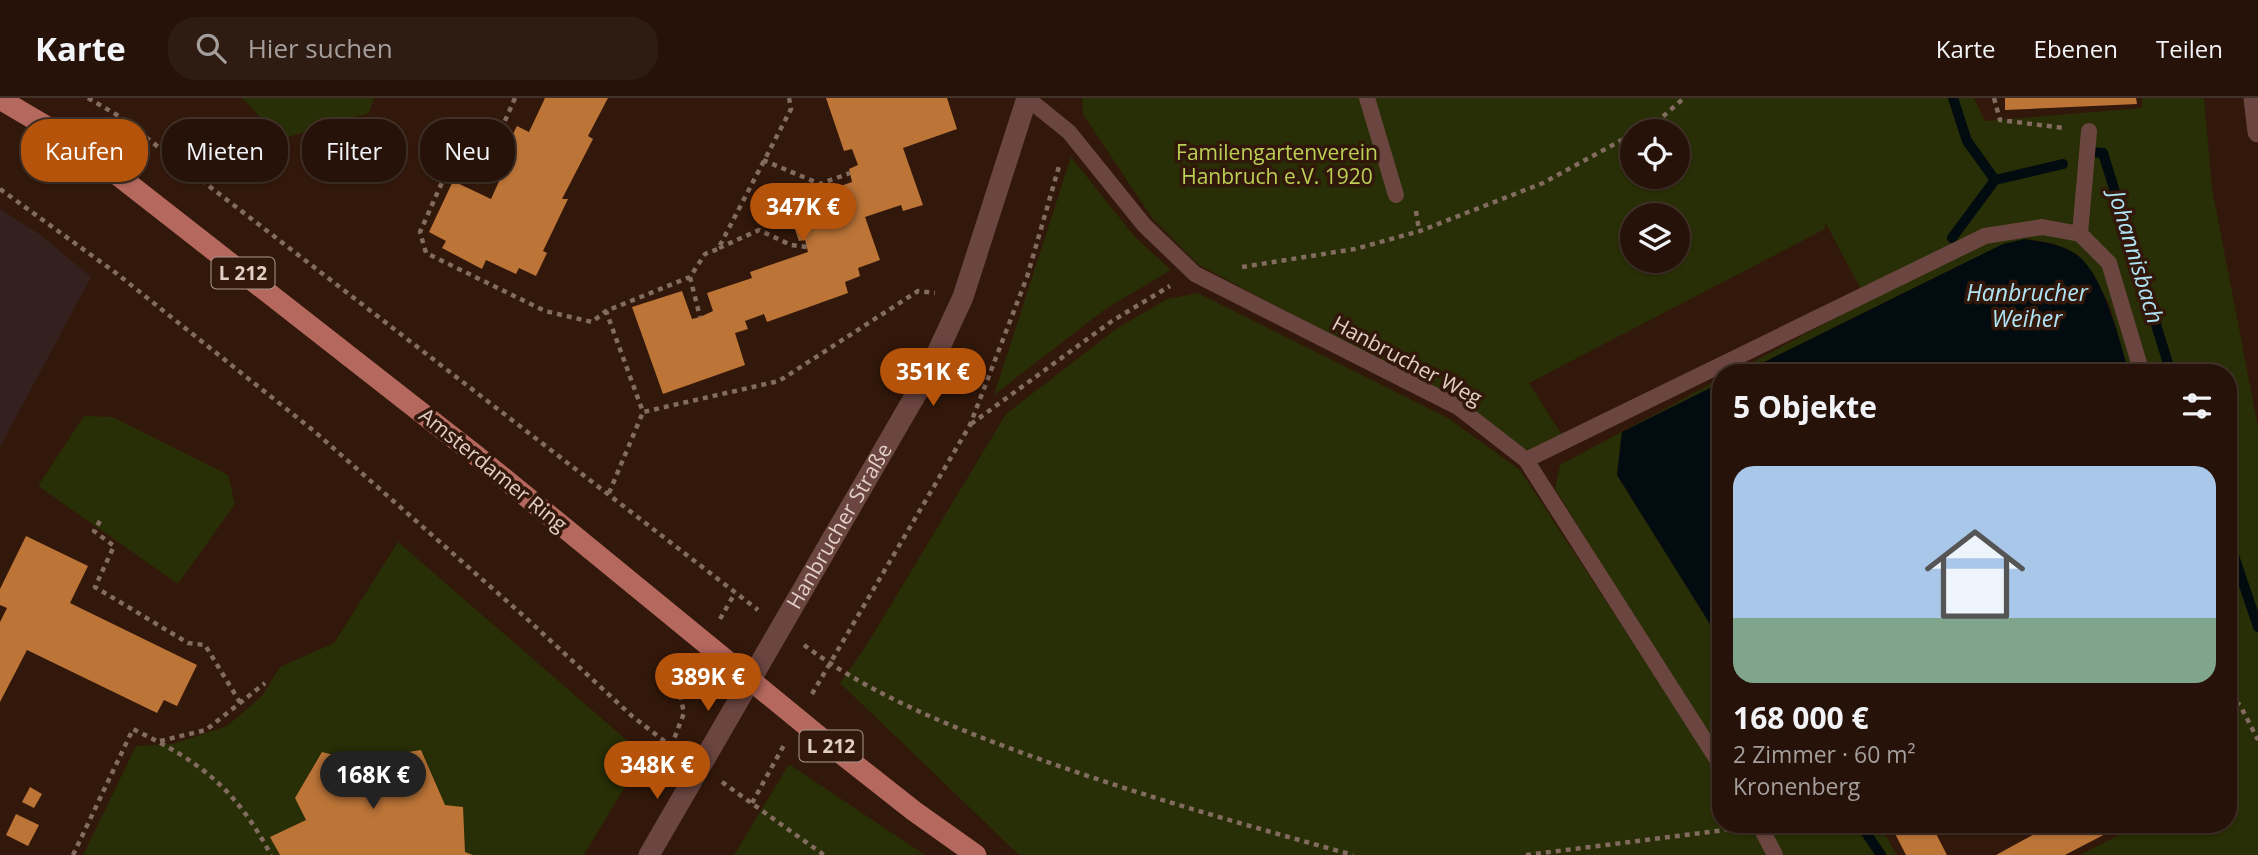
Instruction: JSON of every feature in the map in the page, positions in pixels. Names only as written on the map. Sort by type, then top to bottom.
[{"type":"main road","name":"Amsterdamer Ring","points":[[0,99],[83,148],[478,457],[914,811],[976,855]]},
{"type":"street","name":"Hanbrucher Straße","points":[[649,855],[702,768],[780,627],[926,377],[963,297],[1027,98]]},
{"type":"street","points":[[2255,98],[2258,132]]},
{"type":"lane","name":"Hanbrucher Weg","points":[[1027,98],[1069,132],[1144,225],[1195,274],[1458,407],[1526,460],[1712,751]]},
{"type":"lane","points":[[1367,98],[1396,195]]},
{"type":"lane","points":[[2080,234],[2087,139]]},
{"type":"lane","points":[[1723,364],[1986,236],[2042,227],[2080,234],[2109,263],[2139,364]]},
{"type":"lane","points":[[1526,460],[1712,369]]},
{"type":"lane","points":[[1763,833],[1775,855]]},
{"type":"path","points":[[88,98],[117,115],[829,663],[929,718],[1084,777],[1353,855]]},
{"type":"path","points":[[515,98],[478,182],[448,169],[420,232],[426,253],[545,311],[592,322],[606,311],[690,277],[705,254],[759,230],[791,245],[807,247]]},
{"type":"path","points":[[718,249],[791,109],[789,98]]},
{"type":"path","points":[[1660,119],[1684,98]]},
{"type":"path","points":[[1994,98],[2000,120],[2087,139]]},
{"type":"path","points":[[751,803],[829,663],[970,425],[1027,277],[1069,132]]},
{"type":"path","points":[[970,425],[1112,321],[1159,291],[1195,274],[1355,248],[1420,231],[1543,183],[1620,140]]},
{"type":"path","points":[[763,160],[820,184],[850,173]]},
{"type":"path","points":[[0,189],[116,273],[314,430],[632,716],[824,855]]},
{"type":"path","points":[[690,277],[700,317]]},
{"type":"path","points":[[643,412],[779,381],[918,291],[963,297]]},
{"type":"path","points":[[606,311],[643,412],[609,493]]},
{"type":"path","points":[[100,521],[94,531],[114,546],[95,587],[188,643],[205,645],[241,704]]},
{"type":"path","points":[[159,742],[206,730],[265,684]]},
{"type":"path","points":[[2237,703],[2258,740]]},
{"type":"path","points":[[73,855],[133,729],[159,742],[225,786],[255,824],[271,855]]},
{"type":"path","points":[[1526,855],[1712,831]]},
{"type":"shaded area","points":[[0,209],[42,236],[91,277],[0,447]]},
{"type":"green space","points":[[242,98],[374,98],[369,113],[349,119],[302,119],[302,133],[288,137],[288,119],[262,119]]},
{"type":"green space","name":"Familengartenverein Hanbruch e.V. 1920","points":[[1082,98],[1974,98],[1985,121],[2142,108],[2142,98],[2204,98],[2212,188],[2258,427],[2258,855],[2080,855],[2123,833],[2237,833],[2237,364],[2126,364],[2109,303],[2078,255],[2052,243],[2025,239],[1962,264],[1760,364],[1749,364],[1867,301],[1825,222],[1825,229],[1529,383],[1564,438],[1530,454],[1456,401],[1199,265],[1152,218],[1083,114]]},
{"type":"green space","points":[[1071,157],[1134,236],[1171,270],[1104,310],[994,395]]},
{"type":"green space","points":[[1198,293],[1448,418],[1520,470],[1712,763],[1712,833],[1757,833],[1768,855],[1019,855],[840,683],[866,646],[1006,414],[1116,329],[1167,299]]},
{"type":"green space","points":[[1712,383],[1712,387],[1622,432],[1617,475],[1712,627],[1712,742],[1555,489],[1560,465]]},
{"type":"green space","points":[[84,416],[112,417],[228,475],[235,504],[178,584],[38,486]]},
{"type":"green space","points":[[398,542],[644,755],[584,855],[83,855],[136,746],[172,744],[227,726],[262,696],[280,667],[334,643]]},
{"type":"green space","points":[[789,764],[925,855],[734,855]]},
{"type":"green space","points":[[1770,833],[1884,833],[1897,855],[1781,855]]},
{"type":"water","name":"Hanbrucher Weiher","points":[[2025,239],[2065,248],[2077,255],[2086,264],[2103,292],[2126,364],[1760,364],[2003,244]]},
{"type":"water","points":[[1712,387],[1712,627],[1617,475],[1622,432]]},
{"type":"building","points":[[545,98],[608,98],[588,136],[593,139],[562,199],[568,199],[543,251],[547,253],[536,276],[519,268],[516,274],[486,260],[482,269],[442,248],[446,241],[429,232],[453,182],[491,199],[499,182],[515,182],[517,126],[529,132]]},
{"type":"building","points":[[826,98],[947,98],[957,129],[903,148],[923,205],[903,211],[901,205],[865,217],[880,260],[858,268],[860,276],[845,282],[848,293],[767,322],[764,314],[745,321],[748,329],[735,333],[745,365],[663,394],[632,307],[682,291],[692,319],[700,317],[713,311],[707,293],[752,278],[750,272],[808,252],[805,240],[799,241],[794,227],[799,225],[791,203],[852,182],[849,169],[858,165],[852,149],[844,151]]},
{"type":"building","points":[[2005,98],[2136,98],[2137,104],[2005,110]]},
{"type":"building","points":[[26,536],[88,566],[70,603],[197,665],[177,706],[164,700],[157,713],[27,650],[0,702],[0,622],[7,608],[0,605],[0,589]]},
{"type":"building","points":[[421,750],[445,805],[463,807],[465,852],[473,855],[280,855],[270,837],[306,820],[295,798],[322,752],[379,767],[384,756]]},
{"type":"building","points":[[30,787],[42,794],[34,808],[22,802]]},
{"type":"building","points":[[16,814],[39,825],[28,846],[6,835]]},
{"type":"building","points":[[1895,833],[1936,833],[1947,855],[1906,855]]},
{"type":"building","points":[[2036,833],[2107,833],[2065,855],[1996,855]]},
{"type":"waterway","name":"Johannisbach","points":[[1953,98],[1967,141],[1995,180],[2063,164]]},
{"type":"waterway","name":"Johannisbach","points":[[2092,152],[2103,153],[2168,364]]},
{"type":"waterway","points":[[1952,238],[1995,180]]},
{"type":"waterway","name":"Johannisbach","points":[[2237,565],[2258,627]]},
{"type":"waterway","points":[[1866,833],[1881,855]]}]
